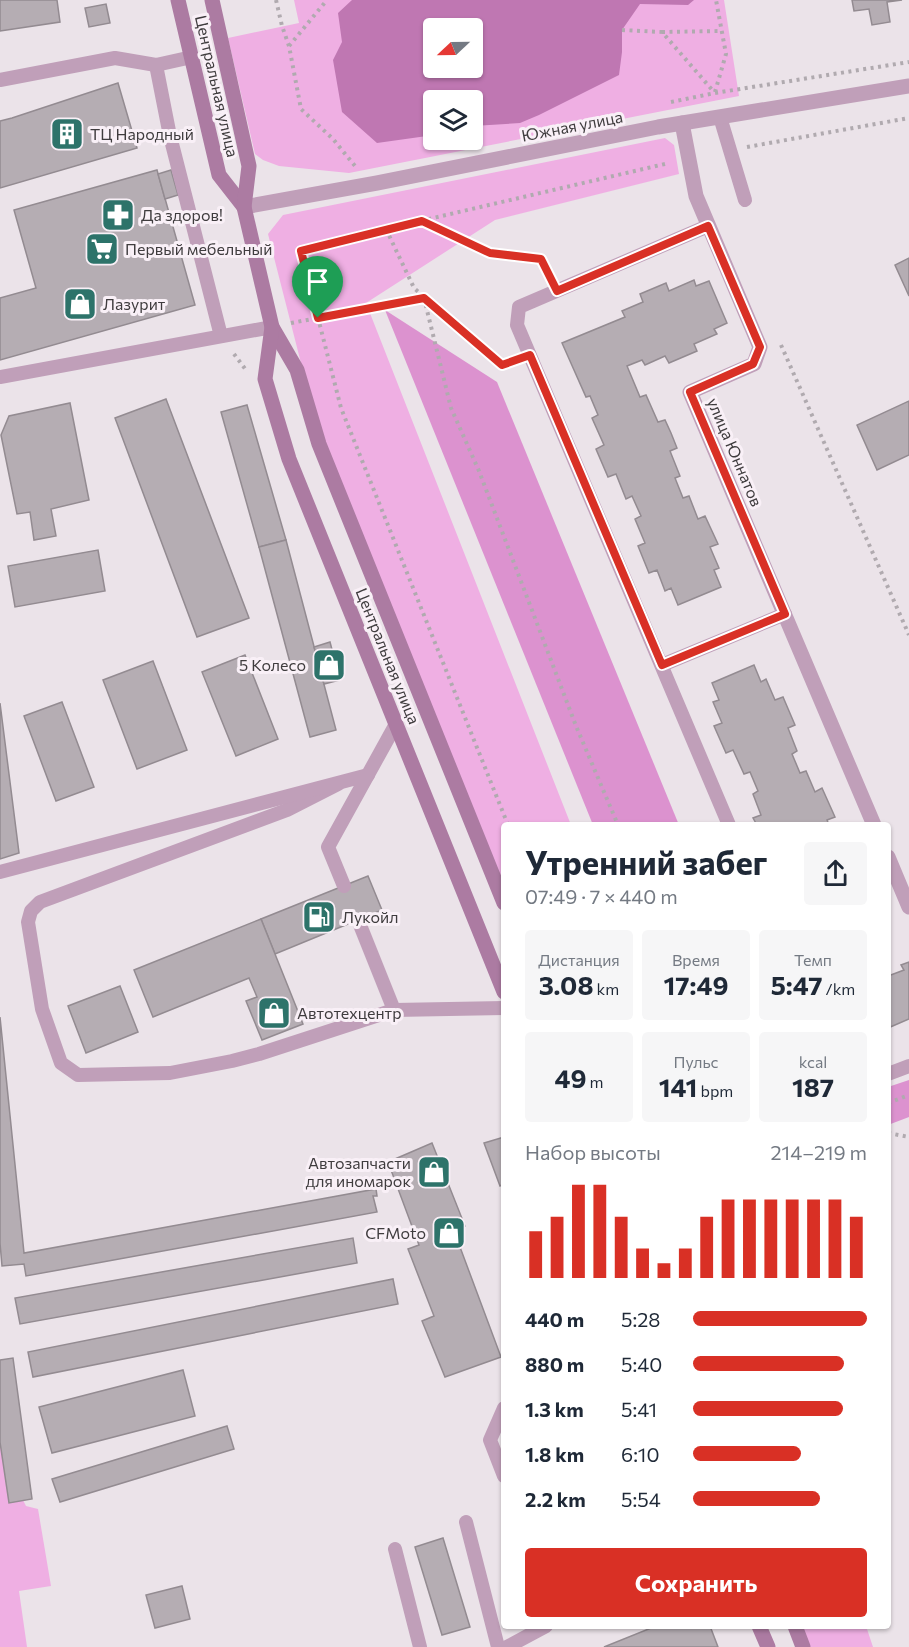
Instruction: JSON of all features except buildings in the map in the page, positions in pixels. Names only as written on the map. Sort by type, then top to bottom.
[{"type":"main road","name":"Центральная улица","points":[[178,0],[219,175],[244,207]]},
{"type":"main road","name":"Центральная улица","points":[[212,0],[249,166],[244,207],[272,327],[297,369],[319,444],[501,896]]},
{"type":"main road","name":"Центральная улица","points":[[272,327],[265,379],[289,459],[501,985]]},
{"type":"main road","points":[[760,1629],[768,1647]]},
{"type":"main road","points":[[796,1629],[803,1647]]},
{"type":"street","name":"Южная улица","points":[[244,207],[682,123],[909,86]]},
{"type":"street","name":"улица Юннатов","points":[[682,123],[696,196],[760,347],[753,364],[690,392],[873,822]]},
{"type":"street","points":[[891,864],[909,907]]},
{"type":"lane","points":[[0,80],[115,58],[156,65],[192,57]]},
{"type":"lane","points":[[156,65],[170,136],[221,336]]},
{"type":"lane","points":[[720,117],[745,200]]},
{"type":"lane","points":[[708,226],[519,307],[517,325],[728,822]]},
{"type":"lane","points":[[0,377],[272,327]]},
{"type":"lane","points":[[662,665],[785,614]]},
{"type":"lane","points":[[344,886],[328,847],[396,724]]},
{"type":"lane","points":[[0,872],[368,775]]},
{"type":"lane","points":[[338,784],[287,810],[40,902],[31,911],[28,922],[42,1009],[61,1064],[78,1075],[170,1073],[259,1054],[394,1010],[501,1008]]},
{"type":"lane","points":[[358,920],[394,1010]]},
{"type":"lane","points":[[891,1073],[909,1066]]},
{"type":"lane","points":[[501,1415],[490,1440],[501,1468]]},
{"type":"lane","points":[[466,1522],[498,1647]]},
{"type":"lane","points":[[395,1549],[420,1647]]},
{"type":"lane","points":[[507,1647],[540,1629]]},
{"type":"path","points":[[276,0],[289,46],[301,109],[333,139],[357,168]]},
{"type":"path","points":[[289,46],[327,0]]},
{"type":"path","points":[[715,93],[726,54],[716,0]]},
{"type":"path","points":[[622,30],[722,31]]},
{"type":"path","points":[[662,32],[715,93]]},
{"type":"path","points":[[661,104],[715,93],[909,62]]},
{"type":"path","points":[[730,150],[909,118]]},
{"type":"path","points":[[507,822],[341,408],[301,251],[689,158]]},
{"type":"path","points":[[422,221],[490,253],[541,259],[557,291]]},
{"type":"path","points":[[386,229],[414,288],[424,298],[502,365],[530,355]]},
{"type":"path","points":[[272,327],[424,298]]},
{"type":"path","points":[[424,298],[450,408],[479,471],[576,726],[617,822]]},
{"type":"path","points":[[780,344],[909,635]]},
{"type":"path","points":[[891,1102],[909,1095]]},
{"type":"path","points":[[891,1134],[909,1137]]},
{"type":"shaded area","points":[[294,0],[724,0],[739,96],[483,147],[483,90],[423,90],[423,150],[465,150],[349,173],[279,166],[255,154],[228,38],[299,23]]},
{"type":"shaded area","points":[[352,0],[694,0],[688,5],[640,4],[622,30],[619,75],[539,115],[520,123],[483,125],[483,90],[423,90],[423,137],[377,143],[342,112],[333,60],[342,42],[338,13]]},
{"type":"shaded area","points":[[665,138],[674,145],[679,174],[495,220],[366,303],[570,822],[501,822],[501,880],[325,442],[302,367],[268,234],[283,215]]},
{"type":"shaded area","points":[[385,310],[497,382],[678,822],[592,822]]},
{"type":"shaded area","points":[[909,1080],[909,1117],[891,1124],[891,1086]]},
{"type":"shaded area","points":[[0,1442],[9,1502],[23,1500],[26,1506],[38,1509],[51,1586],[19,1591],[27,1647],[0,1647]]},
{"type":"shaded area","points":[[803,1629],[867,1629],[873,1647],[810,1647]]},
{"type":"place","name":"ТЦ Народный","points":[[67,134]]},
{"type":"place","name":"Да здоров!","points":[[118,215]]},
{"type":"place","name":"Первый мебельный","points":[[102,249]]},
{"type":"place","name":"Лазурит","points":[[80,304]]},
{"type":"place","name":"5 Колесо","points":[[329,665]]},
{"type":"place","name":"Лукойл","points":[[319,917]]},
{"type":"place","name":"Автотехцентр","points":[[274,1013]]},
{"type":"place","name":"Автозапчасти для иномарок","points":[[434,1172]]},
{"type":"place","name":"CFMoto","points":[[449,1233]]},
{"type":"route","points":[[422,221],[490,253],[541,259],[557,291],[708,226],[760,347],[753,364],[690,392],[785,614],[662,665],[530,355],[502,365],[424,298],[318,318],[301,251],[386,229],[422,221]]}]
